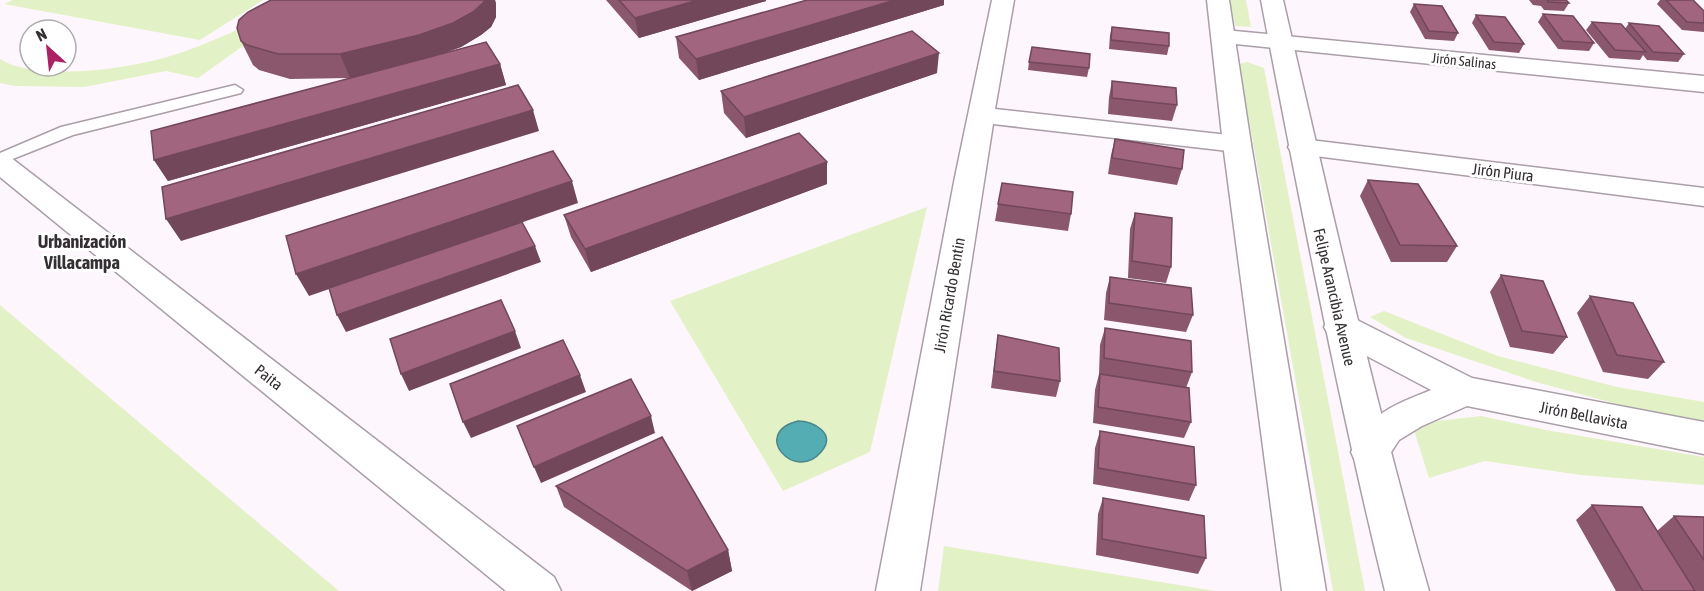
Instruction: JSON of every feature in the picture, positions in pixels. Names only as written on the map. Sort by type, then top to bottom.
[{"type":"street","name":"Jirón Ricardo Bentin","points":[[898,591],[1003,0]]},
{"type":"street","points":[[1218,0],[1236,144],[1304,591]]},
{"type":"street","name":"Felipe Arancibia Avenue","points":[[1272,0],[1341,327],[1370,452],[1407,591]]},
{"type":"street","name":"Jirón Salinas","points":[[1224,37],[1704,84]]},
{"type":"street","points":[[982,115],[1236,144]]},
{"type":"street","name":"Jirón Piura","points":[[1302,147],[1704,197]]},
{"type":"street","name":"Paita","points":[[0,164],[538,591]]},
{"type":"street","name":"Jirón Bellavista","points":[[1341,327],[1465,391],[1704,438]]},
{"type":"street","points":[[1370,452],[1386,429],[1409,415],[1465,391]]},
{"type":"lane","points":[[0,159],[67,131],[235,90]]},
{"type":"green space","points":[[13,0],[263,0],[200,40],[4,4]]},
{"type":"green space","points":[[1230,0],[1246,0],[1251,27],[1235,26]]},
{"type":"green space","points":[[248,25],[253,39],[198,78],[166,71],[84,87],[15,86],[0,83],[0,59],[18,66],[18,78],[78,78],[78,71],[129,66],[177,54]]},
{"type":"green space","points":[[1247,62],[1264,68],[1365,591],[1333,591],[1239,64]]},
{"type":"green space","points":[[927,207],[870,452],[783,491],[670,301]]},
{"type":"green space","points":[[0,305],[339,591],[0,591]]},
{"type":"green space","points":[[1384,311],[1498,356],[1617,387],[1704,402],[1704,424],[1650,413],[1536,382],[1406,338],[1370,317]]},
{"type":"green space","points":[[1481,416],[1546,430],[1704,457],[1704,485],[1581,475],[1485,461],[1429,478],[1412,424]]},
{"type":"green space","points":[[944,546],[1215,591],[938,591]]},
{"type":"water","points":[[798,421],[811,423],[825,434],[825,446],[811,460],[800,462],[790,459],[782,453],[777,444],[778,435],[784,427]]},
{"type":"building","points":[[271,0],[485,0],[473,12],[453,23],[419,35],[340,54],[278,54],[247,45],[241,41],[237,28],[239,20],[248,12]]},
{"type":"building","points":[[619,0],[698,0],[635,18]]},
{"type":"building","points":[[807,0],[895,0],[696,59],[676,37]]},
{"type":"building","points":[[1547,0],[1566,0],[1569,3],[1548,2]]},
{"type":"building","points":[[1666,0],[1693,0],[1704,11],[1704,23],[1687,22]]},
{"type":"building","points":[[1414,4],[1442,6],[1458,33],[1429,31]]},
{"type":"building","points":[[1543,14],[1573,16],[1594,43],[1563,41]]},
{"type":"building","points":[[1476,15],[1505,17],[1524,44],[1494,42]]},
{"type":"building","points":[[1592,22],[1621,24],[1646,52],[1615,50]]},
{"type":"building","points":[[1629,23],[1659,26],[1684,54],[1653,52]]},
{"type":"building","points":[[1112,27],[1169,33],[1169,46],[1111,40]]},
{"type":"building","points":[[912,31],[939,53],[744,117],[721,91]]},
{"type":"building","points":[[486,42],[500,64],[154,160],[151,131]]},
{"type":"building","points":[[1032,47],[1090,54],[1089,68],[1029,62]]},
{"type":"building","points":[[1112,81],[1176,88],[1177,105],[1112,98]]},
{"type":"building","points":[[518,85],[533,110],[166,219],[162,187]]},
{"type":"building","points":[[799,133],[827,162],[585,249],[564,215]]},
{"type":"building","points":[[1115,139],[1184,150],[1182,169],[1112,158]]},
{"type":"building","points":[[553,151],[572,181],[296,274],[286,236]]},
{"type":"building","points":[[1368,180],[1418,184],[1457,246],[1400,245]]},
{"type":"building","points":[[1002,183],[1073,192],[1071,214],[998,204]]},
{"type":"building","points":[[1135,213],[1172,218],[1171,267],[1132,261]]},
{"type":"building","points":[[522,222],[535,246],[337,315],[329,288]]},
{"type":"building","points":[[1501,275],[1543,281],[1567,337],[1522,331]]},
{"type":"building","points":[[1110,277],[1191,288],[1193,315],[1109,303]]},
{"type":"building","points":[[1590,296],[1633,303],[1664,362],[1617,355]]},
{"type":"building","points":[[501,300],[515,331],[401,374],[390,339]]},
{"type":"building","points":[[1105,328],[1191,341],[1192,372],[1104,358]]},
{"type":"building","points":[[998,335],[1059,348],[1060,381],[994,371]]},
{"type":"building","points":[[563,340],[580,375],[463,422],[450,384]]},
{"type":"building","points":[[1100,374],[1189,388],[1191,422],[1098,407]]},
{"type":"building","points":[[631,379],[651,416],[534,467],[517,426]]},
{"type":"building","points":[[1100,431],[1194,447],[1196,485],[1098,468]]},
{"type":"building","points":[[662,437],[728,550],[687,571],[556,486]]},
{"type":"building","points":[[1103,498],[1204,516],[1206,558],[1102,539]]},
{"type":"building","points":[[1592,505],[1642,507],[1695,591],[1643,591]]},
{"type":"building","points":[[1674,516],[1704,517],[1704,560]]},
{"type":"district","name":"Urbanización Villacampa","points":[[82,251]]}]
